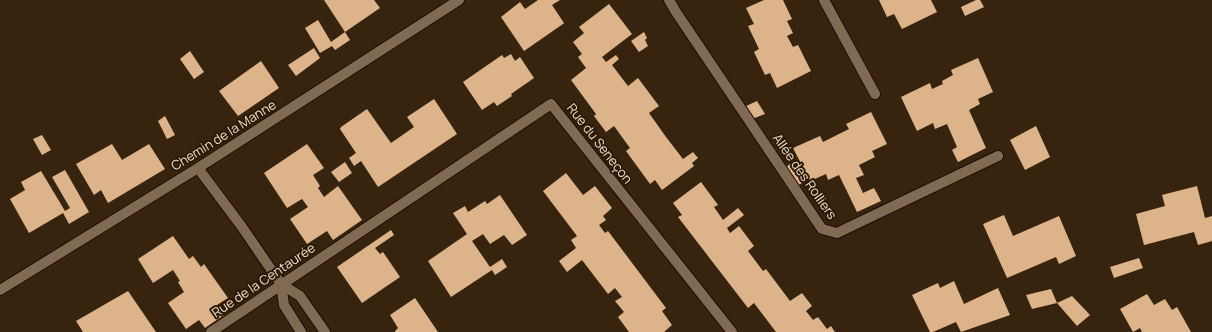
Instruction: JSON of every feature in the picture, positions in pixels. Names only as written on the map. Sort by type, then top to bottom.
[{"type":"street","name":"Chemin de la Manne","points":[[0,290],[198,168],[459,0]]},
{"type":"street","name":"Allée des Rolliers","points":[[669,0],[822,229],[837,234],[998,156]]},
{"type":"street","points":[[824,0],[875,94]]},
{"type":"street","name":"Rue du Seneçon","points":[[331,252],[551,104],[732,332]]},
{"type":"street","points":[[198,168],[242,227],[281,284],[300,296],[325,332]]},
{"type":"street","name":"Rue de la Centaurée","points":[[211,332],[331,252]]},
{"type":"street","points":[[281,284],[284,305],[301,332]]},
{"type":"building","points":[[324,0],[374,0],[380,8],[345,32]]},
{"type":"building","points":[[538,0],[560,0],[552,5],[564,23],[524,51],[501,17],[520,2],[525,9]]},
{"type":"building","points":[[764,0],[783,0],[792,19],[787,21],[793,33],[787,36],[793,47],[798,45],[811,71],[777,88],[770,73],[765,75],[754,52],[759,49],[748,26],[754,24],[746,8]]},
{"type":"building","points":[[879,0],[931,0],[937,12],[902,29],[894,14],[887,17]]},
{"type":"building","points":[[976,0],[980,0],[984,7],[965,16],[961,7]]},
{"type":"building","points":[[609,4],[632,34],[602,57],[606,62],[616,55],[619,59],[612,65],[628,86],[638,78],[659,106],[649,113],[666,137],[683,159],[693,152],[698,158],[692,163],[694,166],[662,190],[655,180],[650,184],[626,151],[630,148],[614,126],[606,132],[594,116],[596,114],[571,80],[586,68],[578,57],[582,54],[573,42],[584,33],[579,27]]},
{"type":"building","points":[[318,20],[331,42],[345,32],[350,40],[335,50],[332,46],[320,53],[305,28]]},
{"type":"building","points":[[644,32],[647,38],[645,40],[648,46],[639,52],[631,41]]},
{"type":"building","points":[[314,48],[320,58],[296,76],[288,65]]},
{"type":"building","points":[[190,51],[204,72],[194,79],[180,59]]},
{"type":"building","points":[[511,54],[515,61],[520,57],[534,78],[497,106],[494,102],[482,110],[463,82],[502,55],[504,58]]},
{"type":"building","points":[[978,58],[993,92],[978,99],[980,104],[969,110],[986,148],[958,162],[952,150],[957,147],[947,124],[935,129],[933,123],[917,131],[901,97],[930,83],[932,89],[943,84],[942,81],[953,75],[951,70]]},
{"type":"building","points":[[261,61],[279,88],[238,116],[219,91]]},
{"type":"building","points":[[434,99],[457,134],[378,187],[361,161],[354,166],[349,158],[356,153],[340,129],[341,127],[367,109],[391,143],[414,127],[407,117]]},
{"type":"building","points":[[757,101],[765,114],[752,119],[744,107]]},
{"type":"building","points":[[871,112],[887,144],[872,151],[875,157],[859,165],[864,175],[856,178],[863,193],[874,188],[881,201],[857,212],[839,175],[828,180],[826,174],[810,181],[793,148],[820,136],[823,142],[849,129],[846,124]]},
{"type":"building","points":[[165,116],[175,135],[167,139],[158,121]]},
{"type":"building","points":[[1036,126],[1050,157],[1025,170],[1010,140]]},
{"type":"building","points":[[42,135],[51,150],[42,155],[33,139]]},
{"type":"building","points":[[112,144],[122,160],[149,144],[165,169],[108,203],[101,190],[94,195],[76,164]]},
{"type":"building","points":[[307,144],[324,168],[313,175],[320,186],[318,188],[324,197],[338,186],[362,220],[333,240],[327,231],[307,244],[290,219],[308,207],[302,199],[287,208],[264,173]]},
{"type":"building","points":[[345,162],[352,173],[339,182],[331,172]]},
{"type":"building","points":[[790,164],[802,183],[797,186],[785,168]]},
{"type":"building","points":[[65,170],[89,212],[69,224],[63,213],[29,233],[10,199],[25,190],[21,182],[41,171],[65,211],[70,208],[52,177]]},
{"type":"building","points":[[566,173],[583,195],[595,186],[612,208],[603,216],[606,220],[599,225],[605,233],[608,231],[666,308],[662,311],[672,325],[664,332],[629,332],[618,317],[624,312],[615,301],[622,297],[615,288],[608,294],[582,260],[567,272],[559,261],[576,248],[571,240],[577,236],[543,191]]},
{"type":"building","points":[[701,182],[718,205],[714,207],[723,220],[738,208],[744,215],[727,228],[730,233],[739,226],[754,246],[748,251],[763,271],[766,269],[790,301],[802,293],[812,306],[806,311],[813,320],[818,317],[827,329],[831,326],[835,332],[776,332],[754,303],[748,308],[678,217],[682,215],[673,203]]},
{"type":"building","points":[[1197,186],[1205,218],[1212,216],[1212,241],[1198,245],[1194,232],[1144,245],[1136,214],[1165,206],[1162,195]]},
{"type":"building","points":[[500,195],[527,235],[512,245],[504,235],[490,244],[483,234],[472,241],[490,267],[502,259],[507,267],[495,275],[492,270],[451,297],[428,261],[467,234],[453,213],[465,206],[468,212],[485,201],[487,204]]},
{"type":"building","points":[[1004,215],[1013,236],[1059,216],[1076,256],[1059,264],[1056,257],[1007,278],[983,224]]},
{"type":"building","points":[[391,230],[394,235],[375,248],[380,254],[383,252],[400,277],[362,303],[337,267]]},
{"type":"building","points":[[173,236],[189,259],[193,256],[201,267],[204,264],[228,298],[217,305],[224,315],[205,328],[199,320],[186,329],[168,303],[184,292],[178,282],[180,281],[173,270],[153,283],[138,259]]},
{"type":"building","points":[[1139,258],[1143,268],[1114,278],[1110,267]]},
{"type":"building","points":[[954,281],[964,304],[998,288],[1010,315],[961,332],[956,322],[930,332],[912,295],[938,283],[940,288]]},
{"type":"building","points":[[1051,289],[1057,303],[1032,309],[1026,295]]},
{"type":"building","points":[[128,291],[156,332],[83,332],[76,321]]},
{"type":"building","points":[[1147,294],[1154,305],[1165,299],[1172,310],[1177,307],[1191,332],[1142,332],[1140,328],[1133,332],[1120,309]]},
{"type":"building","points":[[1072,296],[1090,315],[1077,326],[1057,303]]},
{"type":"building","points":[[415,298],[438,332],[395,332],[398,328],[390,315]]}]
